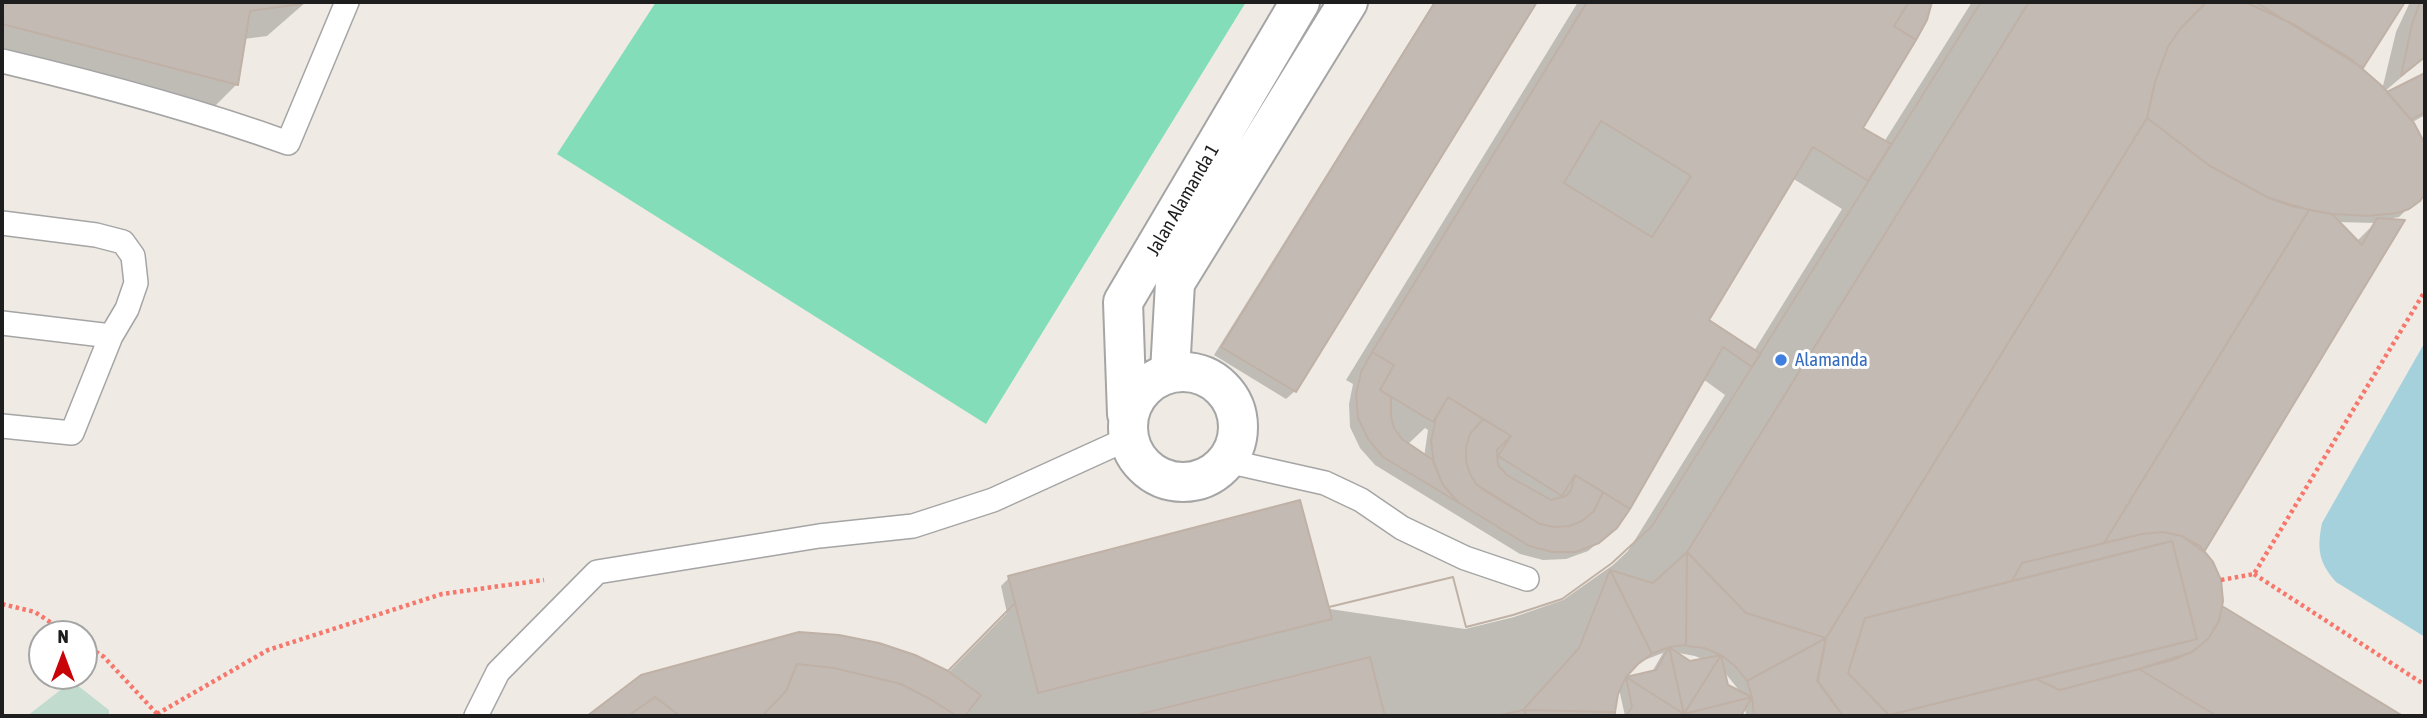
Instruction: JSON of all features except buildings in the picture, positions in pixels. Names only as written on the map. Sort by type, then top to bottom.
[{"type":"street","name":"Jalan Alamanda 1","points":[[1127,426],[1123,302],[1300,2]]},
{"type":"street","name":"Jalan Alamanda 1","points":[[1170,372],[1175,283],[1348,2]]},
{"type":"street","points":[[1170,372],[1197,372],[1221,386],[1229,397],[1236,409],[1238,436],[1227,461],[1208,477],[1181,483],[1157,477],[1138,461],[1127,426],[1143,387],[1170,372]]},
{"type":"lane","points":[[2,61],[124,90],[219,118],[288,143],[347,2]]},
{"type":"lane","points":[[2,223],[96,235],[123,242],[133,256],[136,283],[127,309],[111,335],[72,433],[2,426]]},
{"type":"lane","points":[[2,323],[111,335]]},
{"type":"lane","points":[[476,716],[498,671],[597,572],[819,536],[913,526],[993,500],[1127,426]]},
{"type":"lane","points":[[1227,461],[1325,483],[1361,500],[1402,528],[1465,558],[1527,579]]},
{"type":"path","points":[[2254,573],[2424,300],[2425,291]]},
{"type":"path","points":[[98,653],[158,715],[268,650],[442,594],[597,572]]},
{"type":"path","points":[[2221,580],[2254,573],[2425,685]]},
{"type":"path","points":[[2,604],[35,612],[47,620]]},
{"type":"green space","points":[[656,2],[1246,2],[986,424],[557,154]]},
{"type":"green space","points":[[60,690],[83,690],[109,710],[109,716],[27,716]]},
{"type":"water","points":[[2425,342],[2425,637],[2336,582],[2322,561],[2319,547],[2322,523]]},
{"type":"place","name":"Alamanda","points":[[1781,360]]}]
